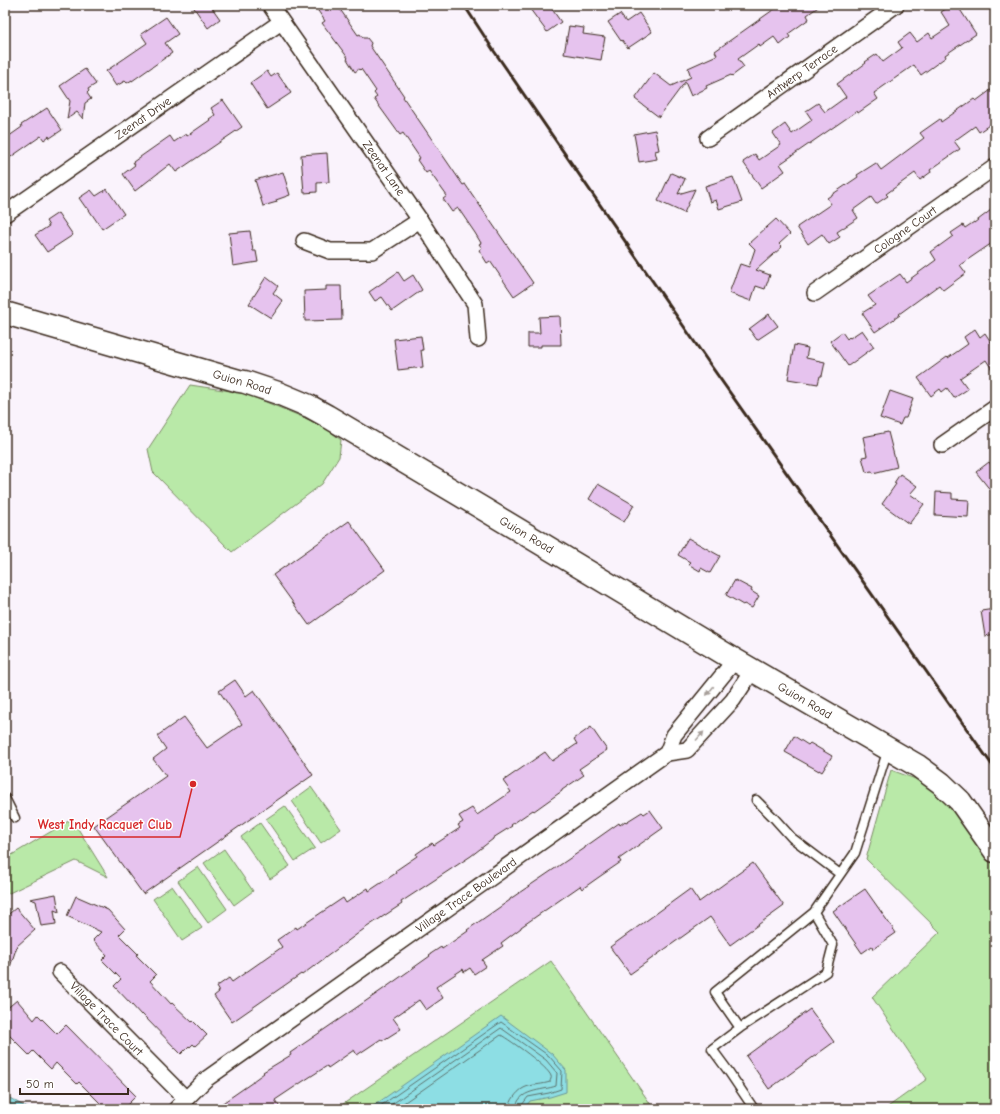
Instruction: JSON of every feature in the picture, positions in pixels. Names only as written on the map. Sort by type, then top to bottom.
[{"type":"street","name":"Zeenat Lane","points":[[270,5],[420,220],[475,304],[478,339]]},
{"type":"street","name":"Antwerp Terrace","points":[[708,138],[896,5]]},
{"type":"street","name":"Zeenat Drive","points":[[5,214],[281,22]]},
{"type":"street","name":"Cologne Court","points":[[815,293],[995,167]]},
{"type":"street","points":[[304,241],[330,251],[372,251],[420,220]]},
{"type":"street","name":"Guion Road","points":[[5,313],[245,382],[278,393],[309,406],[744,666],[888,748],[930,774],[951,792],[968,812],[995,851]]},
{"type":"street","points":[[942,445],[995,408]]},
{"type":"street","points":[[744,666],[733,700],[687,750],[667,753],[674,735],[744,666]]},
{"type":"street","name":"Village Trace Boulevard","points":[[181,1104],[205,1080],[667,753]]},
{"type":"street","name":"Village Trace Court","points":[[60,972],[181,1104]]},
{"type":"lane","points":[[740,1028],[715,992],[814,912],[855,853],[888,748]]},
{"type":"lane","points":[[5,798],[15,818]]},
{"type":"lane","points":[[756,800],[792,838],[840,874]]},
{"type":"lane","points":[[754,1109],[712,1049],[740,1028],[826,972],[833,946],[814,912]]},
{"type":"green space","points":[[190,385],[244,393],[322,425],[341,440],[339,457],[322,484],[232,552],[153,472],[148,449]]},
{"type":"green space","points":[[891,770],[951,792],[995,851],[995,1109],[885,1109],[927,1079],[872,997],[940,932],[866,859]]},
{"type":"green space","points":[[311,787],[341,829],[321,843],[292,801]]},
{"type":"green space","points":[[285,806],[315,848],[295,861],[266,819]]},
{"type":"green space","points":[[72,819],[108,877],[76,861],[5,895],[5,859]]},
{"type":"green space","points":[[260,823],[290,866],[270,879],[241,837]]},
{"type":"green space","points":[[224,849],[253,891],[234,905],[204,863]]},
{"type":"green space","points":[[198,867],[227,909],[208,923],[178,881]]},
{"type":"green space","points":[[172,886],[202,928],[182,941],[153,899]]},
{"type":"green space","points":[[551,961],[654,1109],[336,1109]]},
{"type":"water","points":[[501,1016],[552,1054],[566,1070],[566,1092],[530,1101],[524,1109],[369,1109]]},
{"type":"water","points":[[5,1094],[8,1097],[29,1109],[5,1109]]},
{"type":"building","points":[[192,5],[210,5],[220,19],[208,28]]},
{"type":"building","points":[[314,5],[337,5],[358,35],[360,34],[363,38],[367,38],[371,43],[370,46],[404,96],[403,97],[463,185],[465,184],[533,283],[514,296],[490,261],[487,263],[479,250],[482,248],[479,244],[481,243],[475,233],[458,208],[452,212],[443,199],[447,196],[429,171],[426,173],[417,160],[420,158],[403,133],[400,135],[374,99],[377,97],[374,93],[376,91],[361,69],[355,72],[347,59],[348,58],[322,23],[325,21]]},
{"type":"building","points":[[527,5],[549,5],[561,22],[547,32]]},
{"type":"building","points":[[780,5],[821,5],[807,15],[809,19],[788,34],[790,37],[780,45],[774,37],[760,47],[759,44],[738,59],[744,67],[732,76],[731,75],[706,86],[707,88],[691,96],[685,82],[659,117],[635,99],[654,73],[671,86],[691,77],[688,68],[717,55],[715,51]]},
{"type":"building","points":[[952,5],[957,5],[976,34],[945,55],[946,57],[921,75],[914,65],[874,93],[878,99],[858,113],[857,111],[780,164],[785,171],[761,188],[743,162],[755,154],[759,160],[781,145],[773,133],[785,124],[792,134],[812,120],[806,111],[818,103],[825,112],[846,97],[837,84],[877,54],[883,62],[902,48],[898,42],[910,33],[917,42],[929,33],[932,38],[950,26],[941,12]]},
{"type":"building","points":[[639,13],[652,32],[628,48],[622,40],[621,41],[608,22],[620,14],[626,22]]},
{"type":"building","points":[[166,17],[178,34],[165,43],[172,53],[132,81],[127,83],[125,81],[116,86],[106,71],[147,43],[141,34]]},
{"type":"building","points":[[569,26],[584,28],[583,34],[605,37],[601,60],[564,54]]},
{"type":"building","points":[[85,69],[96,84],[88,89],[89,91],[87,93],[91,99],[85,103],[83,119],[77,112],[67,119],[70,101],[60,86]]},
{"type":"building","points":[[267,71],[271,77],[277,73],[291,93],[267,109],[250,83]]},
{"type":"building","points":[[995,87],[995,121],[979,132],[975,126],[954,141],[960,149],[930,170],[931,172],[920,180],[915,173],[886,194],[888,196],[876,204],[871,197],[853,210],[858,218],[837,232],[840,237],[829,244],[822,234],[808,244],[797,227],[831,204],[827,198],[858,177],[857,175],[876,163],[881,170],[924,138],[920,133],[940,119],[941,122],[974,99],[976,101]]},
{"type":"building","points":[[223,100],[242,127],[176,172],[170,164],[135,191],[123,174],[135,165],[133,162],[170,136],[174,142],[186,134],[187,136],[215,115],[211,108]]},
{"type":"building","points":[[47,108],[62,130],[44,140],[41,136],[5,161],[5,139],[22,127],[21,125]]},
{"type":"building","points":[[655,130],[659,150],[655,151],[657,159],[639,162],[634,134]]},
{"type":"building","points":[[327,153],[329,182],[317,183],[317,192],[304,193],[301,155]]},
{"type":"building","points":[[283,172],[290,195],[276,200],[277,202],[263,206],[255,180]]},
{"type":"building","points":[[671,173],[685,179],[678,194],[695,189],[684,213],[658,201]]},
{"type":"building","points":[[733,177],[742,202],[719,209],[716,200],[710,202],[705,186]]},
{"type":"building","points":[[107,189],[124,214],[102,229],[79,198],[91,190],[96,196]]},
{"type":"building","points":[[995,207],[995,241],[960,265],[966,273],[943,290],[939,285],[875,332],[862,313],[875,305],[868,296],[900,274],[906,282],[936,260],[931,252],[953,236],[951,233],[963,225],[965,228],[974,223]]},
{"type":"building","points":[[58,213],[73,235],[47,252],[35,235],[49,226],[46,221]]},
{"type":"building","points":[[776,219],[790,234],[779,244],[782,247],[756,270],[770,275],[765,289],[756,286],[751,301],[729,293],[740,264],[749,267],[755,249],[749,243]]},
{"type":"building","points":[[250,231],[253,251],[256,251],[258,262],[233,266],[229,233]]},
{"type":"building","points":[[398,272],[404,281],[413,275],[422,290],[392,311],[382,297],[375,301],[369,292]]},
{"type":"building","points":[[266,277],[278,286],[273,293],[283,301],[271,318],[249,304]]},
{"type":"building","points":[[326,286],[341,286],[342,320],[305,321],[304,291],[326,290]]},
{"type":"building","points":[[769,314],[778,326],[757,340],[749,329]]},
{"type":"building","points":[[560,316],[561,345],[541,345],[541,347],[528,347],[528,333],[540,333],[539,317]]},
{"type":"building","points":[[975,329],[980,337],[985,333],[995,348],[995,374],[986,360],[960,378],[968,389],[954,398],[947,388],[942,392],[940,389],[931,396],[918,378],[968,344],[964,337]]},
{"type":"building","points":[[862,330],[874,347],[848,366],[830,341],[842,332],[847,339]]},
{"type":"building","points":[[421,336],[423,367],[398,370],[394,339]]},
{"type":"building","points":[[794,345],[808,348],[806,358],[825,362],[822,376],[820,376],[818,384],[788,379]]},
{"type":"building","points":[[890,391],[913,399],[906,418],[903,418],[900,425],[880,418]]},
{"type":"building","points":[[888,432],[897,467],[873,473],[872,471],[866,472],[862,457],[867,456],[863,437]]},
{"type":"building","points":[[989,462],[995,470],[995,496],[976,472]]},
{"type":"building","points":[[900,474],[917,486],[910,494],[924,504],[909,524],[882,504],[896,484],[894,483]]},
{"type":"building","points":[[598,484],[634,505],[624,522],[589,499]]},
{"type":"building","points":[[936,492],[952,493],[952,499],[969,500],[968,517],[935,515]]},
{"type":"building","points":[[349,521],[385,570],[309,625],[273,575]]},
{"type":"building","points":[[688,538],[720,556],[710,573],[701,568],[700,571],[688,564],[690,562],[678,555]]},
{"type":"building","points":[[735,580],[752,589],[751,591],[759,596],[752,608],[744,604],[743,605],[726,595]]},
{"type":"building","points":[[995,609],[995,634],[985,636],[981,611]]},
{"type":"building","points":[[235,680],[246,696],[254,690],[313,775],[143,894],[94,826],[166,776],[153,759],[166,749],[157,736],[184,717],[207,748],[242,724],[219,691]]},
{"type":"building","points":[[591,727],[607,750],[579,769],[584,775],[534,811],[533,810],[511,825],[512,826],[493,838],[471,856],[401,902],[402,904],[364,929],[302,975],[301,974],[232,1022],[214,996],[219,992],[216,987],[229,978],[232,982],[282,947],[277,940],[296,927],[297,929],[343,898],[346,903],[368,888],[369,891],[396,873],[395,871],[417,856],[416,854],[432,843],[434,845],[460,828],[458,825],[463,822],[459,816],[472,808],[477,815],[511,792],[503,781],[545,752],[552,761],[577,744],[574,739]]},
{"type":"building","points":[[794,736],[808,745],[810,743],[832,756],[822,772],[785,752]]},
{"type":"building","points":[[650,810],[663,828],[619,859],[621,862],[582,889],[580,886],[521,927],[501,943],[503,946],[482,960],[486,966],[474,974],[470,968],[464,972],[463,969],[436,987],[443,998],[426,1010],[419,1000],[393,1018],[401,1029],[382,1041],[381,1039],[357,1055],[354,1050],[328,1068],[327,1066],[275,1100],[281,1109],[214,1109],[253,1082],[264,1073],[263,1072],[291,1055],[290,1053],[382,990],[430,956],[429,955],[441,947],[442,949],[468,931],[467,930],[510,899],[619,823],[620,825],[642,812],[644,814]]},
{"type":"building","points":[[753,863],[784,906],[730,945],[710,917],[630,974],[610,947],[690,889],[699,902]]},
{"type":"building","points":[[865,889],[896,933],[873,949],[872,946],[862,953],[833,911]]},
{"type":"building","points":[[56,894],[59,912],[54,910],[56,924],[41,926],[36,901],[30,899]]},
{"type":"building","points":[[76,896],[108,910],[125,929],[119,935],[156,975],[150,981],[171,1004],[172,1003],[192,1022],[193,1021],[207,1035],[195,1046],[193,1044],[190,1047],[189,1046],[181,1054],[114,986],[121,979],[102,960],[107,955],[93,940],[101,932],[67,916]]},
{"type":"building","points":[[16,908],[35,930],[17,946],[7,976],[5,976],[5,917]]},
{"type":"building","points":[[17,1000],[34,1020],[38,1015],[57,1034],[66,1025],[136,1096],[123,1109],[106,1109],[79,1082],[77,1084],[56,1063],[51,1069],[33,1051],[29,1055],[5,1031],[5,1010]]},
{"type":"building","points":[[810,1009],[834,1042],[769,1089],[746,1056]]},
{"type":"railway","points":[[464,5],[494,51],[709,363],[995,769]]},
{"type":"place","name":"West Indy Racquet Club","points":[[193,784]]}]
